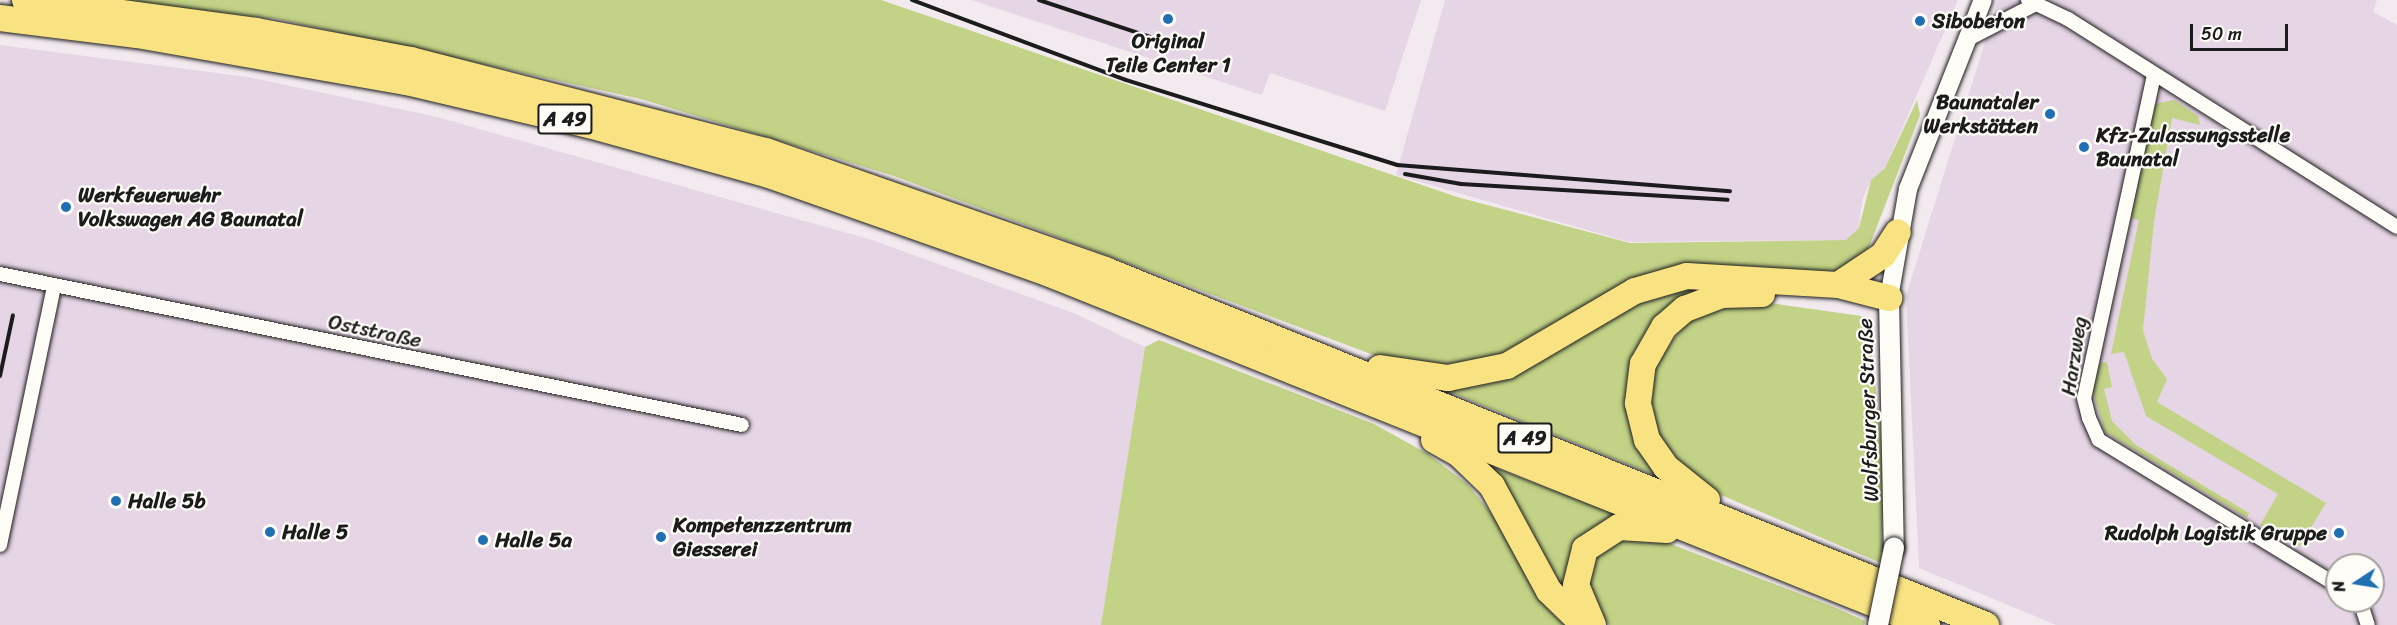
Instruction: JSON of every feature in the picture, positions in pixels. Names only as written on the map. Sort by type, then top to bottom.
[{"type":"highway","name":"A 49","points":[[25,0],[256,31],[606,106],[933,206],[1750,528],[1986,625]]},
{"type":"highway","name":"A 49","points":[[0,18],[137,35],[407,82],[735,166],[1025,264],[1927,625]]},
{"type":"highway","points":[[1838,285],[1882,255],[1898,232]]},
{"type":"highway","points":[[1299,349],[1408,375],[1468,376],[1524,359],[1607,306],[1673,278],[1717,275],[1838,285],[1888,304]]},
{"type":"highway","points":[[1750,528],[1677,478],[1647,440],[1638,390],[1655,339],[1685,309],[1734,293],[1888,304]]},
{"type":"highway","points":[[1407,416],[1492,486],[1549,591],[1584,625]]},
{"type":"highway","points":[[1593,625],[1578,594],[1576,576],[1585,549],[1600,535],[1640,526],[1714,540]]},
{"type":"main road","name":"Wolfsburger Straße","points":[[1878,625],[1894,548],[1888,304]]},
{"type":"street","name":"Wolfsburger Straße","points":[[1888,304],[1898,232],[1926,137],[1970,38],[1983,0]]},
{"type":"street","points":[[1970,38],[2032,2],[2154,75],[2397,227]]},
{"type":"street","name":"Harzweg","points":[[2154,75],[2084,398],[2089,418],[2099,440],[2325,578]]},
{"type":"street","name":"Oststraße","points":[[0,274],[742,425]]},
{"type":"street","points":[[0,545],[54,286]]},
{"type":"shaded area","points":[[971,0],[1421,0],[1385,111],[1270,73],[1262,95]]},
{"type":"shaded area","points":[[1445,0],[1958,0],[1885,168],[1871,180],[1862,201],[1859,228],[1846,240],[1629,242],[1396,175]]},
{"type":"shaded area","points":[[1998,0],[2377,0],[2373,12],[2397,25],[2397,625],[2056,625],[1919,568],[1906,296]]},
{"type":"shaded area","points":[[0,45],[248,77],[437,117],[872,240],[1076,314],[1145,347],[1101,625],[0,625]]},
{"type":"green space","points":[[94,0],[881,0],[1457,197],[1630,243],[1846,240],[1859,228],[1871,180],[1885,168],[1917,100],[1920,115],[1867,252],[1828,276],[1731,267],[1473,368],[1387,360],[894,176],[641,99],[277,19]]},
{"type":"green space","points":[[2174,100],[2198,116],[2200,125],[2172,118],[2154,221],[2143,330],[2152,359],[2167,379],[2157,402],[2326,503],[2299,547],[2260,525],[2278,494],[2146,416],[2124,352],[2111,354],[2139,220],[2131,218],[2154,104]]},
{"type":"green space","points":[[1705,281],[1702,294],[1633,381],[1669,481],[1435,386],[1638,297]]},
{"type":"green space","points":[[1741,299],[1861,316],[1869,328],[1884,464],[1881,563],[1688,481],[1670,464],[1649,420],[1652,366],[1694,314]]},
{"type":"green space","points":[[1159,340],[1374,424],[1428,454],[1467,484],[1506,531],[1567,625],[1101,625],[1145,347]]},
{"type":"green space","points":[[2107,362],[2112,387],[2104,389],[2112,421],[2136,445],[2249,513],[2247,518],[2105,432],[2093,392],[2099,363]]},
{"type":"green space","points":[[1482,463],[1626,518],[1610,522],[1566,603]]},
{"type":"green space","points":[[1645,534],[1834,607],[1865,621],[1864,625],[1609,625],[1585,595],[1586,560],[1603,542]]},
{"type":"railway","points":[[912,0],[1126,80],[1397,165],[1730,191]]},
{"type":"railway","points":[[1039,0],[1150,37]]},
{"type":"railway","points":[[1405,174],[1461,184],[1728,200]]},
{"type":"railway","points":[[0,376],[13,315]]},
{"type":"place","name":"Original Teile Center 1","points":[[1168,19]]},
{"type":"place","name":"Sibobeton","points":[[1920,21]]},
{"type":"place","name":"Baunataler Werkstätten","points":[[2050,114]]},
{"type":"place","name":"Kfz-Zulassungsstelle Baunatal","points":[[2084,147]]},
{"type":"place","name":"Werkfeuerwehr Volkswagen AG Baunatal","points":[[66,207]]},
{"type":"place","name":"Halle 5b","points":[[116,501]]},
{"type":"place","name":"Halle 5","points":[[270,532]]},
{"type":"place","name":"Rudolph Logistik Gruppe","points":[[2339,533]]},
{"type":"place","name":"Kompetenzzentrum Giesserei","points":[[661,537]]},
{"type":"place","name":"Halle 5a","points":[[483,540]]}]
